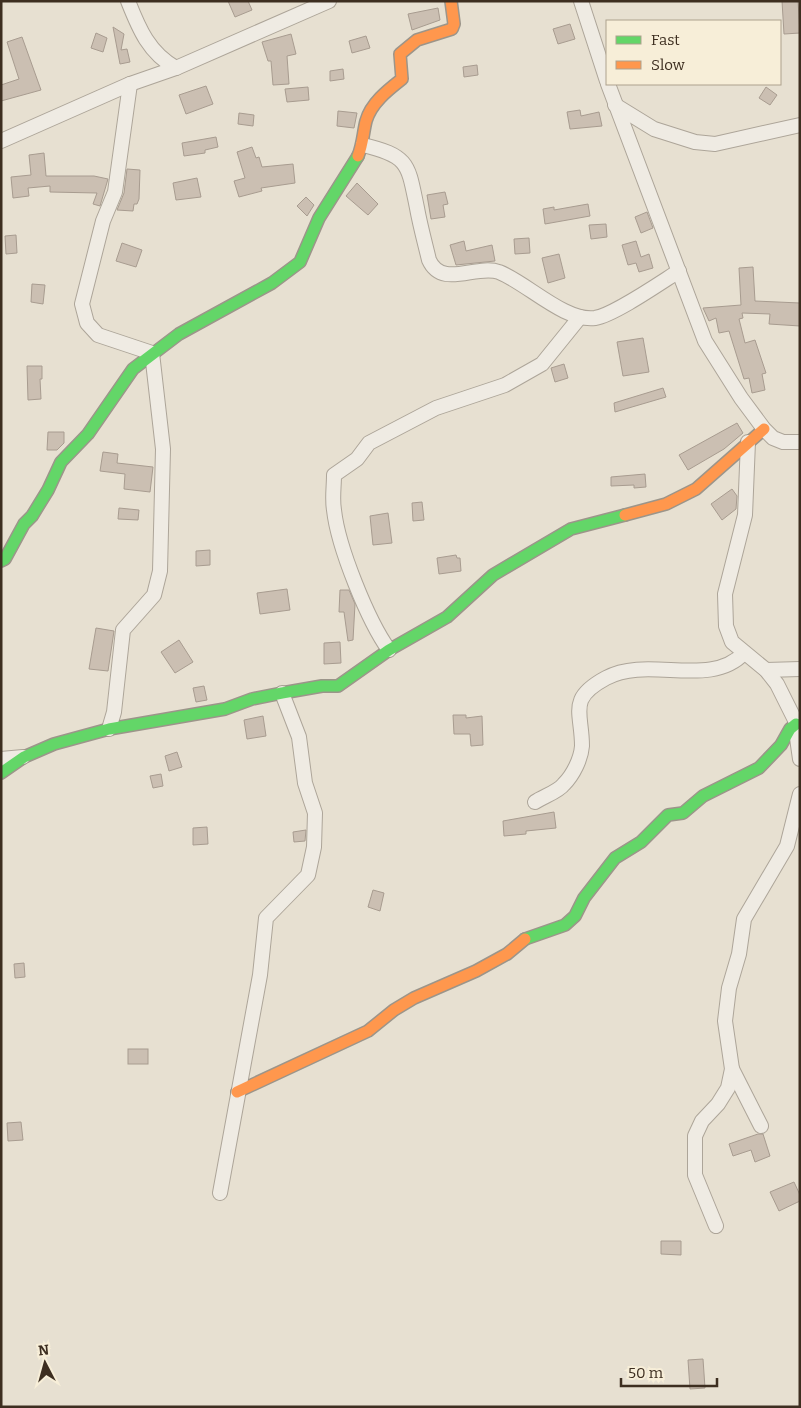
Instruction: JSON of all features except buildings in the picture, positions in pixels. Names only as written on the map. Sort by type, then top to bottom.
[{"type":"street","points":[[128,1],[150,47],[164,61],[176,68]]},
{"type":"street","points":[[1,141],[130,84],[176,68],[329,1]]},
{"type":"street","points":[[1,561],[5,558],[24,524],[32,516],[61,462],[88,434],[133,369],[179,334],[272,283],[300,262],[319,218],[333,194],[355,166],[363,145],[366,120],[373,107],[385,92],[402,78],[400,54],[406,46],[426,37],[452,29],[454,24],[451,1]]},
{"type":"street","points":[[580,1],[606,76]]},
{"type":"street","points":[[130,84],[115,192],[100,230],[82,304],[88,323],[98,335],[152,354]]},
{"type":"street","points":[[609,85],[705,341],[741,398],[764,429],[778,440],[800,442]]},
{"type":"street","points":[[615,105],[654,128],[695,142],[715,144],[800,125]]},
{"type":"street","points":[[363,145],[394,155],[410,171],[417,209],[433,268],[446,275],[482,270],[495,271],[526,286],[561,308],[580,317],[596,318],[635,299],[679,271]]},
{"type":"street","points":[[389,650],[377,633],[343,550],[334,510],[334,475],[357,460],[369,443],[436,408],[505,385],[542,364],[580,317]]},
{"type":"street","points":[[109,729],[114,712],[124,630],[154,595],[160,571],[162,449],[152,354]]},
{"type":"street","points":[[1,773],[24,757],[54,744],[109,729],[225,709],[252,699],[282,693],[322,686],[338,686],[389,650],[447,617],[493,576],[577,525],[666,504],[696,489],[764,429]]},
{"type":"street","points":[[748,442],[745,515],[725,594],[728,634],[732,642],[766,670],[777,684],[792,710],[798,726],[796,730],[800,759]]},
{"type":"street","points":[[535,802],[563,786],[579,760],[582,746],[578,711],[580,700],[590,688],[606,678],[632,669],[707,670],[733,664],[744,653]]},
{"type":"street","points":[[766,670],[800,669]]},
{"type":"street","points":[[220,1193],[237,1092],[260,975],[266,918],[308,875],[314,847],[315,813],[305,783],[299,737],[282,693]]},
{"type":"street","points":[[237,1092],[368,1030],[394,1010],[414,998],[476,971],[507,954],[522,940],[565,924],[575,916],[584,898],[615,858],[640,842],[668,816],[683,813],[703,796],[738,776],[759,768],[781,745],[790,729],[798,726]]},
{"type":"street","points":[[1,759],[24,757]]},
{"type":"street","points":[[761,1126],[732,1068],[725,1021],[729,988],[739,954],[744,919],[787,846],[800,794]]},
{"type":"street","points":[[716,1226],[695,1175],[695,1136],[702,1121],[718,1104],[728,1088],[732,1068]]},
{"type":"traffic: fast","points":[[1,561],[5,559],[24,524],[32,516],[48,490],[61,462],[88,434],[133,369],[179,334],[272,283],[300,262],[319,218],[358,156]]},
{"type":"traffic: fast","points":[[1,773],[24,757],[54,744],[109,729],[225,709],[252,699],[282,693],[322,686],[338,686],[389,650],[447,617],[493,575],[571,529],[625,515]]},
{"type":"traffic: fast","points":[[525,939],[565,925],[575,916],[584,898],[615,858],[641,842],[668,815],[683,813],[703,796],[759,768],[781,745],[790,729],[796,724]]},
{"type":"traffic: slow","points":[[358,156],[368,114],[381,97],[402,79],[400,54],[417,40],[452,29],[454,24],[451,1]]},
{"type":"traffic: slow","points":[[625,515],[666,504],[696,489],[764,429]]},
{"type":"traffic: slow","points":[[237,1092],[368,1031],[394,1010],[414,998],[476,971],[507,954],[525,939]]}]
